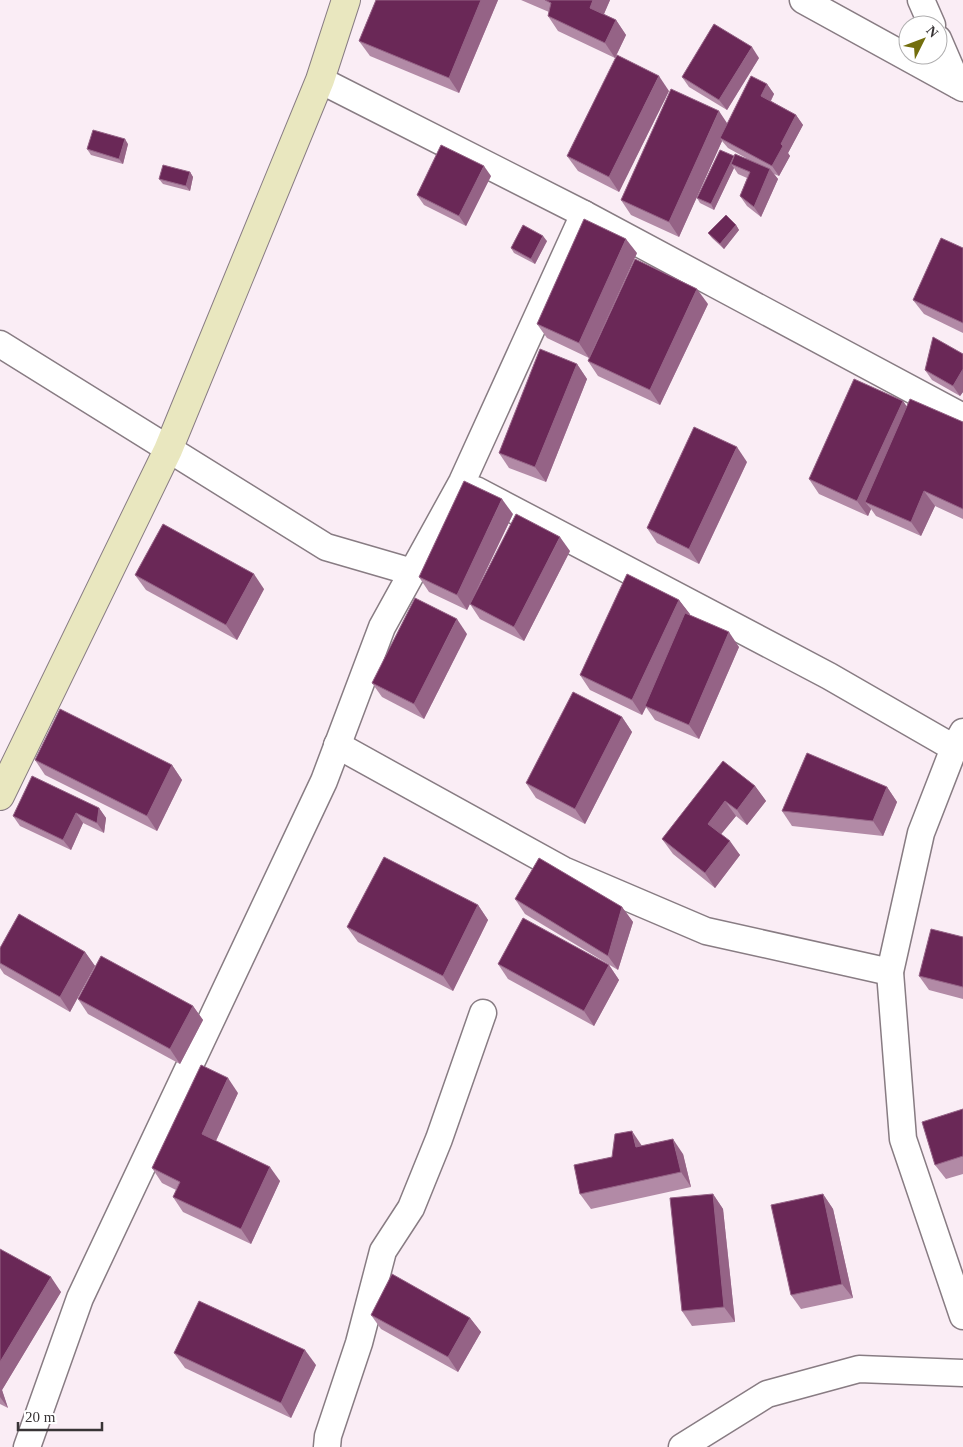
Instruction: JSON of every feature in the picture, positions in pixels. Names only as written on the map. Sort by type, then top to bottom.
[{"type":"main road","points":[[0,796],[168,450],[320,80],[346,0]]},
{"type":"street","points":[[803,0],[961,85]]},
{"type":"street","points":[[921,0],[928,15]]},
{"type":"street","points":[[948,59],[961,85]]},
{"type":"street","points":[[320,80],[584,214],[963,418]]},
{"type":"street","points":[[27,1447],[80,1298],[324,781],[382,627],[462,482],[584,214]]},
{"type":"street","points":[[0,344],[326,547],[412,572]]},
{"type":"street","points":[[462,482],[829,676],[959,740],[921,833],[890,972],[903,1139],[963,1316]]},
{"type":"street","points":[[338,745],[563,870],[706,931],[890,972]]},
{"type":"street","points":[[327,1447],[328,1436],[359,1343],[383,1250],[411,1208],[439,1139],[483,1013]]},
{"type":"street","points":[[682,1447],[767,1394],[859,1369],[963,1373]]},
{"type":"building","points":[[376,0],[481,0],[449,78],[359,41]]},
{"type":"building","points":[[545,0],[593,0],[590,8],[616,20],[605,43],[548,16],[551,3]]},
{"type":"building","points":[[714,24],[752,47],[719,100],[682,77]]},
{"type":"building","points":[[617,55],[659,76],[609,177],[567,156]]},
{"type":"building","points":[[751,76],[767,84],[761,96],[796,115],[772,166],[720,138]]},
{"type":"building","points":[[671,89],[719,111],[669,222],[621,200]]},
{"type":"building","points":[[93,130],[125,139],[119,159],[87,149]]},
{"type":"building","points":[[441,145],[484,166],[459,216],[417,195]]},
{"type":"building","points":[[720,150],[734,156],[711,204],[697,198]]},
{"type":"building","points":[[735,154],[770,169],[754,207],[740,196],[750,172],[731,164]]},
{"type":"building","points":[[163,165],[190,172],[186,186],[159,179]]},
{"type":"building","points":[[726,215],[736,225],[720,244],[708,233]]},
{"type":"building","points":[[584,219],[626,239],[579,343],[537,324]]},
{"type":"building","points":[[523,225],[543,236],[531,259],[511,248]]},
{"type":"building","points":[[941,238],[963,248],[963,323],[913,300]]},
{"type":"building","points":[[635,259],[697,289],[650,390],[588,361]]},
{"type":"building","points":[[933,337],[963,354],[963,369],[953,386],[925,370]]},
{"type":"building","points":[[540,349],[577,364],[535,467],[499,453]]},
{"type":"building","points":[[854,379],[903,401],[857,501],[809,479]]},
{"type":"building","points":[[910,399],[963,422],[963,509],[924,491],[911,522],[865,502]]},
{"type":"building","points":[[694,427],[737,447],[689,549],[647,528]]},
{"type":"building","points":[[464,481],[502,499],[457,595],[419,577]]},
{"type":"building","points":[[516,514],[560,537],[514,627],[470,604]]},
{"type":"building","points":[[163,524],[254,574],[226,625],[135,575]]},
{"type":"building","points":[[627,574],[679,600],[632,700],[580,675]]},
{"type":"building","points":[[415,598],[457,619],[414,704],[372,683]]},
{"type":"building","points":[[685,613],[729,632],[689,725],[645,706]]},
{"type":"building","points":[[573,692],[622,717],[575,809],[526,783]]},
{"type":"building","points":[[60,709],[172,765],[147,816],[35,760]]},
{"type":"building","points":[[807,753],[887,787],[873,821],[782,811]]},
{"type":"building","points":[[723,761],[755,786],[737,810],[725,801],[708,824],[730,841],[705,873],[662,839]]},
{"type":"building","points":[[32,776],[99,808],[97,823],[76,813],[63,840],[13,816]]},
{"type":"building","points":[[384,857],[478,905],[443,976],[347,927]]},
{"type":"building","points":[[539,858],[622,907],[608,956],[515,899]]},
{"type":"building","points":[[19,914],[85,952],[60,997],[0,963],[0,948]]},
{"type":"building","points":[[523,918],[609,965],[584,1011],[498,964]]},
{"type":"building","points":[[931,929],[963,937],[963,987],[919,976]]},
{"type":"building","points":[[101,956],[193,1006],[170,1049],[78,999]]},
{"type":"building","points":[[201,1065],[228,1078],[202,1134],[270,1167],[241,1229],[173,1197],[180,1182],[152,1168]]},
{"type":"building","points":[[963,1109],[963,1156],[935,1165],[922,1122]]},
{"type":"building","points":[[632,1131],[636,1147],[673,1139],[681,1172],[580,1194],[574,1165],[612,1157],[615,1134]]},
{"type":"building","points":[[713,1194],[724,1307],[682,1311],[670,1198]]},
{"type":"building","points":[[823,1194],[842,1284],[791,1295],[771,1205]]},
{"type":"building","points":[[0,1249],[51,1277],[0,1362]]},
{"type":"building","points":[[392,1274],[470,1318],[448,1357],[371,1315]]},
{"type":"building","points":[[199,1301],[305,1350],[281,1403],[174,1353]]}]
